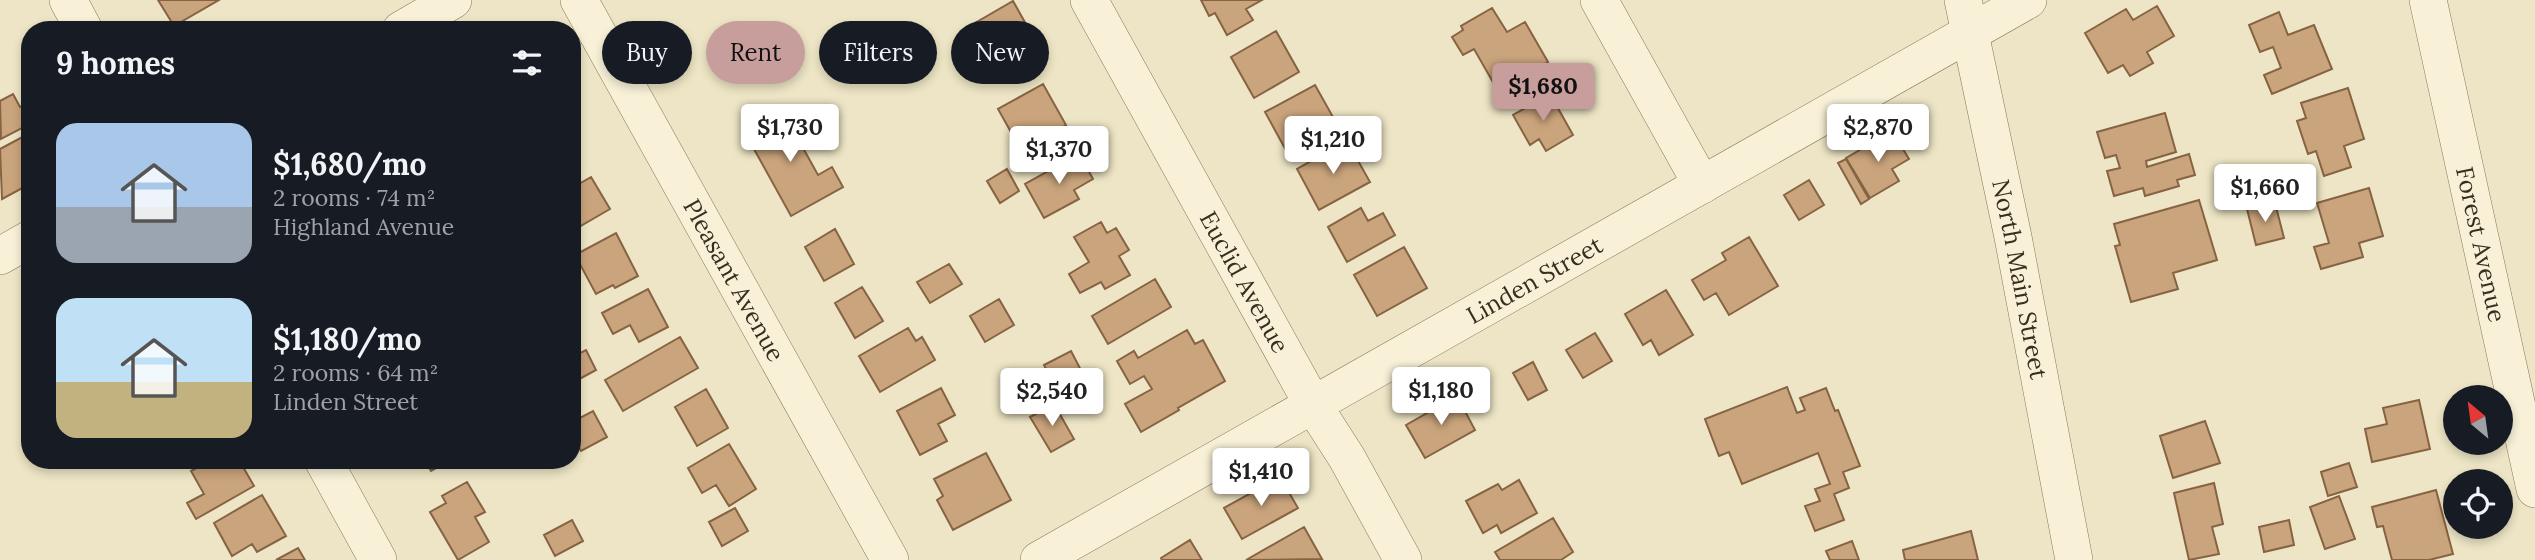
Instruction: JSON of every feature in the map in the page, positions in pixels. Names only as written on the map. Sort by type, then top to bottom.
[{"type":"street","points":[[68,0],[79,21]]},
{"type":"street","points":[[417,21],[453,0]]},
{"type":"street","name":"Pleasant Avenue","points":[[579,0],[890,560]]},
{"type":"street","name":"Euclid Avenue","points":[[1089,0],[1313,405],[1347,458],[1404,560]]},
{"type":"street","points":[[1599,0],[1702,185]]},
{"type":"street","name":"Linden Street","points":[[1040,560],[1702,185],[1966,16],[2028,0]]},
{"type":"street","name":"Forest Avenue","points":[[2428,0],[2535,489]]},
{"type":"street","name":"North Main Street","points":[[1966,16],[2074,560]]},
{"type":"street","points":[[0,256],[21,244]]},
{"type":"street","points":[[328,469],[378,560]]},
{"type":"building","points":[[158,0],[219,0],[183,21],[171,21]]},
{"type":"building","points":[[1201,0],[1262,0],[1246,9],[1253,20],[1227,35],[1215,13],[1209,16]]},
{"type":"building","points":[[1013,1],[1024,21],[978,21]]},
{"type":"building","points":[[2157,6],[2174,36],[2147,52],[2153,63],[2130,76],[2123,65],[2108,73],[2085,33],[2126,9],[2133,20]]},
{"type":"building","points":[[1492,8],[1507,32],[1525,22],[1548,62],[1498,91],[1474,49],[1463,55],[1452,37],[1463,30],[1461,26]]},
{"type":"building","points":[[2279,12],[2288,35],[2314,25],[2332,69],[2272,94],[2264,75],[2281,68],[2273,47],[2260,52],[2249,25]]},
{"type":"building","points":[[1276,31],[1299,72],[1254,98],[1231,57]]},
{"type":"building","points":[[1043,84],[1066,125],[1021,150],[998,109]]},
{"type":"building","points":[[1315,85],[1338,126],[1288,154],[1265,112]]},
{"type":"building","points":[[2348,88],[2364,139],[2344,146],[2351,167],[2324,176],[2316,151],[2308,154],[2297,121],[2306,118],[2301,103]]},
{"type":"building","points":[[13,94],[21,107],[21,129],[1,139],[0,101]]},
{"type":"building","points":[[1550,94],[1573,135],[1546,151],[1539,139],[1530,145],[1513,115]]},
{"type":"building","points":[[782,110],[818,175],[832,167],[843,187],[791,216],[744,131]]},
{"type":"building","points":[[2165,113],[2176,152],[2146,161],[2147,167],[2189,154],[2195,175],[2177,180],[2179,186],[2145,196],[2143,188],[2114,196],[2107,171],[2120,168],[2116,155],[2105,158],[2097,132]]},
{"type":"building","points":[[1892,131],[1909,159],[1892,169],[1899,181],[1870,198],[1846,158]]},
{"type":"building","points":[[21,138],[21,189],[2,199],[0,149]]},
{"type":"building","points":[[1347,141],[1370,182],[1319,210],[1297,169]]},
{"type":"building","points":[[1079,154],[1093,179],[1074,190],[1079,199],[1044,218],[1025,184]]},
{"type":"building","points":[[1846,159],[1869,199],[1861,204],[1838,163]]},
{"type":"building","points":[[1007,169],[1019,191],[1000,203],[987,181]]},
{"type":"building","points":[[591,177],[610,209],[581,226],[581,183]]},
{"type":"building","points":[[1809,180],[1824,205],[1799,220],[1784,195]]},
{"type":"building","points":[[2369,188],[2383,236],[2359,243],[2363,257],[2321,269],[2314,247],[2329,243],[2317,203]]},
{"type":"building","points":[[2199,200],[2217,260],[2173,273],[2178,289],[2131,302],[2115,246],[2120,245],[2114,224]]},
{"type":"building","points":[[2275,203],[2284,238],[2256,245],[2247,209]]},
{"type":"building","points":[[1361,208],[1368,221],[1383,213],[1395,235],[1347,262],[1328,227]]},
{"type":"building","points":[[1101,222],[1107,233],[1116,228],[1129,250],[1119,256],[1130,275],[1105,289],[1101,282],[1080,293],[1069,274],[1089,262],[1074,237]]},
{"type":"building","points":[[835,229],[854,264],[824,281],[805,247]]},
{"type":"building","points":[[616,233],[638,276],[596,294],[581,266],[581,252]]},
{"type":"building","points":[[1749,237],[1778,286],[1729,315],[1716,293],[1704,300],[1692,280],[1726,260],[1722,253]]},
{"type":"building","points":[[1404,247],[1427,288],[1377,316],[1354,275]]},
{"type":"building","points":[[949,264],[962,284],[930,303],[917,282]]},
{"type":"building","points":[[1155,279],[1171,307],[1108,344],[1092,316]]},
{"type":"building","points":[[862,287],[883,321],[855,338],[835,303]]},
{"type":"building","points":[[648,289],[668,327],[639,342],[630,325],[613,334],[602,313]]},
{"type":"building","points":[[1666,290],[1693,335],[1659,355],[1651,340],[1643,345],[1625,314]]},
{"type":"building","points":[[999,299],[1014,325],[985,342],[970,316]]},
{"type":"building","points":[[908,328],[916,341],[922,337],[935,360],[880,392],[859,356]]},
{"type":"building","points":[[1187,330],[1195,344],[1203,340],[1225,381],[1141,432],[1125,404],[1152,389],[1144,376],[1130,384],[1117,361],[1134,351],[1138,358]]},
{"type":"building","points":[[1595,333],[1612,361],[1583,378],[1566,350]]},
{"type":"building","points":[[680,337],[698,368],[623,411],[605,380]]},
{"type":"building","points":[[586,350],[596,370],[581,378],[581,352]]},
{"type":"building","points":[[1071,351],[1085,378],[1058,392],[1044,365]]},
{"type":"building","points":[[1533,362],[1547,390],[1528,400],[1513,373]]},
{"type":"building","points":[[1787,387],[1797,413],[1805,410],[1800,398],[1826,388],[1835,411],[1838,410],[1860,466],[1843,472],[1849,488],[1834,494],[1844,520],[1815,531],[1805,506],[1820,501],[1815,489],[1830,484],[1818,453],[1742,484],[1729,452],[1719,456],[1705,419]]},
{"type":"building","points":[[941,388],[955,415],[938,424],[947,441],[920,455],[897,411]]},
{"type":"building","points":[[706,389],[728,428],[697,446],[675,407]]},
{"type":"building","points":[[1457,396],[1475,430],[1425,458],[1406,425]]},
{"type":"building","points":[[2419,400],[2430,449],[2372,462],[2365,429],[2387,424],[2383,408]]},
{"type":"building","points":[[1054,404],[1074,439],[1051,452],[1030,417]]},
{"type":"building","points":[[593,411],[607,437],[581,451],[581,417]]},
{"type":"building","points":[[2205,421],[2220,463],[2173,478],[2160,436]]},
{"type":"building","points":[[729,444],[756,489],[729,506],[716,485],[702,493],[688,468]]},
{"type":"building","points":[[986,453],[1011,500],[953,530],[937,500],[943,496],[934,479]]},
{"type":"building","points":[[2349,463],[2357,487],[2328,496],[2321,472]]},
{"type":"building","points":[[244,469],[254,486],[196,519],[187,503],[204,494],[191,471]]},
{"type":"building","points":[[1280,477],[1298,508],[1242,539],[1224,508]]},
{"type":"building","points":[[1519,480],[1537,513],[1501,533],[1497,525],[1483,533],[1466,501],[1498,484],[1502,490]]},
{"type":"building","points":[[467,482],[485,512],[475,517],[489,542],[458,560],[430,512],[446,503],[442,496]]},
{"type":"building","points":[[2214,483],[2223,524],[2212,527],[2219,554],[2189,560],[2174,493]]},
{"type":"building","points":[[2436,490],[2443,516],[2443,539],[2449,539],[2453,554],[2429,560],[2392,560],[2383,526],[2377,527],[2372,507]]},
{"type":"building","points":[[262,495],[286,536],[257,552],[252,544],[232,556],[214,523]]},
{"type":"building","points":[[2339,496],[2355,539],[2325,549],[2310,507]]},
{"type":"building","points":[[735,508],[748,531],[722,546],[709,522]]},
{"type":"building","points":[[1553,518],[1573,552],[1561,560],[1500,560],[1495,552]]},
{"type":"building","points":[[572,520],[583,541],[555,556],[544,535]]},
{"type":"building","points":[[2289,520],[2294,545],[2264,552],[2259,527]]},
{"type":"building","points":[[1304,527],[1322,559],[1246,560]]},
{"type":"building","points":[[1971,531],[1978,560],[1905,560],[1903,550]]},
{"type":"building","points":[[1190,540],[1202,560],[1162,560],[1161,558]]},
{"type":"building","points":[[1852,541],[1859,560],[1830,560],[1826,551]]},
{"type":"building","points":[[298,548],[305,560],[276,560]]}]
